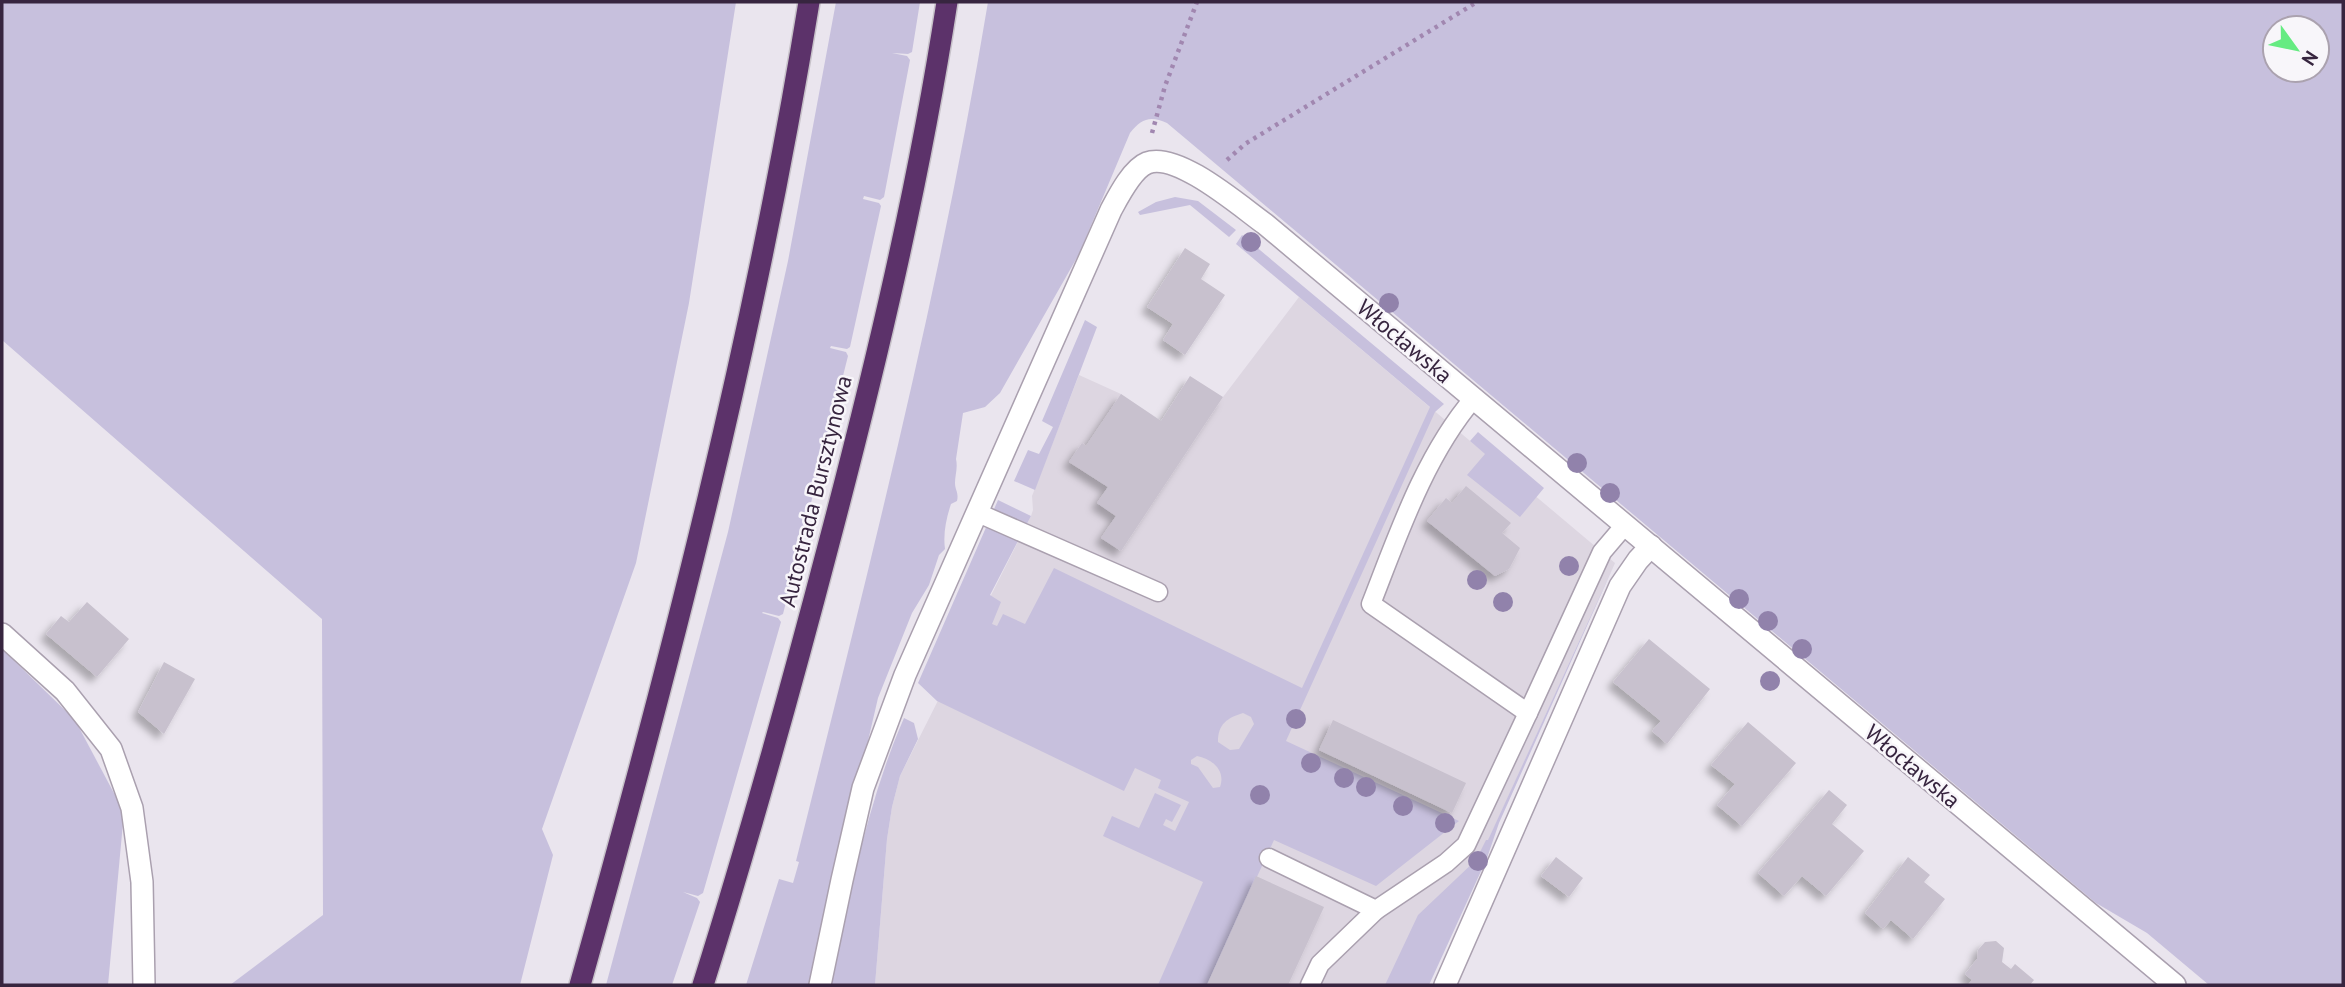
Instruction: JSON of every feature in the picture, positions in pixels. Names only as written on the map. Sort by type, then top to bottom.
[{"type":"highway","points":[[580,985],[653,721],[712,485],[765,247],[809,2]]},
{"type":"highway","name":"Autostrada Bursztynowa","points":[[703,985],[796,671],[846,480],[909,207],[947,2]]},
{"type":"street","name":"Włocławska","points":[[978,513],[1111,210],[1134,175],[1147,163],[1159,162],[1178,166],[1207,181],[1265,224],[2175,985]]},
{"type":"street","points":[[820,985],[863,788],[905,675],[978,513]]},
{"type":"street","points":[[1445,985],[1620,586],[1651,546]]},
{"type":"street","points":[[2,634],[65,691],[111,749],[132,808],[142,882],[144,985]]},
{"type":"lane","points":[[1474,398],[1452,426],[1407,510],[1371,604],[1528,713]]},
{"type":"lane","points":[[978,513],[1158,592]]},
{"type":"lane","points":[[1310,985],[1320,964],[1376,910],[1446,863],[1466,845],[1602,552],[1625,525]]},
{"type":"lane","points":[[1269,858],[1376,910]]},
{"type":"path","points":[[1155,119],[1197,2]]},
{"type":"path","points":[[1207,181],[1245,144],[1477,2]]},
{"type":"shaded area","points":[[2,2],[736,2],[689,303],[636,563],[542,829],[553,855],[520,985],[230,985],[323,915],[322,619],[2,340]]},
{"type":"shaded area","points":[[836,2],[920,2],[912,52],[892,53],[907,56],[910,60],[884,197],[880,200],[864,196],[863,199],[881,206],[850,347],[830,348],[846,352],[848,356],[783,614],[779,616],[762,613],[778,618],[781,622],[703,893],[698,896],[683,892],[700,902],[672,985],[606,985],[728,532],[788,261]]},
{"type":"shaded area","points":[[988,2],[2343,2],[2343,985],[2209,985],[2147,933],[2096,903],[1167,123],[1151,119],[1138,124],[1130,133],[1079,254],[1000,393],[985,407],[963,413],[956,459],[957,501],[951,504],[948,515],[945,549],[939,555],[929,585],[912,613],[878,698],[811,985],[746,985],[779,879],[793,883],[799,862],[796,861],[901,433],[948,218]]},
{"type":"shaded area","points":[[1175,197],[1198,201],[1236,230],[1229,237],[1190,205],[1140,215],[1138,212],[1156,202]]},
{"type":"shaded area","points":[[1242,235],[1444,404],[1435,412],[1286,741],[1459,821],[1376,886],[1274,840],[1207,985],[1158,985],[1203,882],[1103,836],[1112,816],[1139,828],[1155,793],[1181,805],[1172,822],[1166,819],[1163,825],[1175,831],[1189,802],[1158,788],[1161,780],[1135,768],[1124,791],[937,701],[918,683],[998,500],[1031,516],[990,595],[1001,602],[992,624],[997,626],[1003,614],[1025,624],[1054,568],[1302,688],[1430,407],[1236,244]],"holes":[[[1243,713],[1251,717],[1254,724],[1239,749],[1230,750],[1218,742],[1220,731],[1228,720]],[[1197,756],[1216,766],[1221,775],[1220,787],[1213,788],[1198,767],[1191,764],[1191,760]]]},
{"type":"shaded area","points":[[1299,297],[1615,563],[1422,985],[875,985],[887,839],[900,776],[1031,516],[1032,496],[1079,375],[1121,394],[1193,442],[1223,397]]},
{"type":"shaded area","points":[[1085,320],[1097,327],[1035,490],[1014,481],[1028,450],[1039,454],[1053,427],[1042,421]]},
{"type":"shaded area","points":[[1478,432],[1544,488],[1520,517],[1467,475],[1485,454],[1470,441]]},
{"type":"shaded area","points":[[1615,563],[1429,985],[1385,985],[1418,915],[1476,860],[1488,840]]},
{"type":"shaded area","points":[[2,649],[75,720],[124,812],[108,985],[2,985]]},
{"type":"shaded area","points":[[904,718],[914,723],[918,739],[900,776],[892,807],[875,985],[831,985],[870,816]]},
{"type":"building","points":[[1185,248],[1210,264],[1201,279],[1225,295],[1185,355],[1163,340],[1173,324],[1147,307]]},
{"type":"building","points":[[1190,376],[1223,397],[1121,551],[1101,538],[1116,516],[1097,503],[1108,487],[1069,462],[1082,443],[1086,446],[1121,394],[1161,421]]},
{"type":"building","points":[[1466,486],[1511,523],[1502,533],[1520,548],[1509,569],[1495,576],[1427,521],[1446,498],[1452,503]]},
{"type":"building","points":[[87,602],[129,639],[97,677],[46,634],[61,616],[69,622]]},
{"type":"building","points":[[1649,639],[1710,689],[1667,744],[1652,731],[1661,721],[1613,682]]},
{"type":"building","points":[[164,662],[195,679],[164,734],[138,712]]},
{"type":"building","points":[[1333,720],[1466,783],[1452,813],[1319,750]]},
{"type":"building","points":[[1748,722],[1796,763],[1742,826],[1717,805],[1735,784],[1711,765]]},
{"type":"building","points":[[1829,790],[1847,805],[1832,824],[1864,851],[1826,896],[1802,876],[1784,896],[1758,873]]},
{"type":"building","points":[[1556,857],[1583,878],[1569,897],[1541,876]]},
{"type":"building","points":[[1908,857],[1930,875],[1924,882],[1945,899],[1913,939],[1891,920],[1883,929],[1865,913]]},
{"type":"building","points":[[1256,876],[1324,907],[1288,985],[1207,985]]},
{"type":"building","points":[[1996,941],[2004,948],[2002,962],[2011,969],[2015,964],[2034,980],[2030,985],[1968,985],[1972,980],[1965,974],[1977,959],[1978,950],[1985,942]]}]
